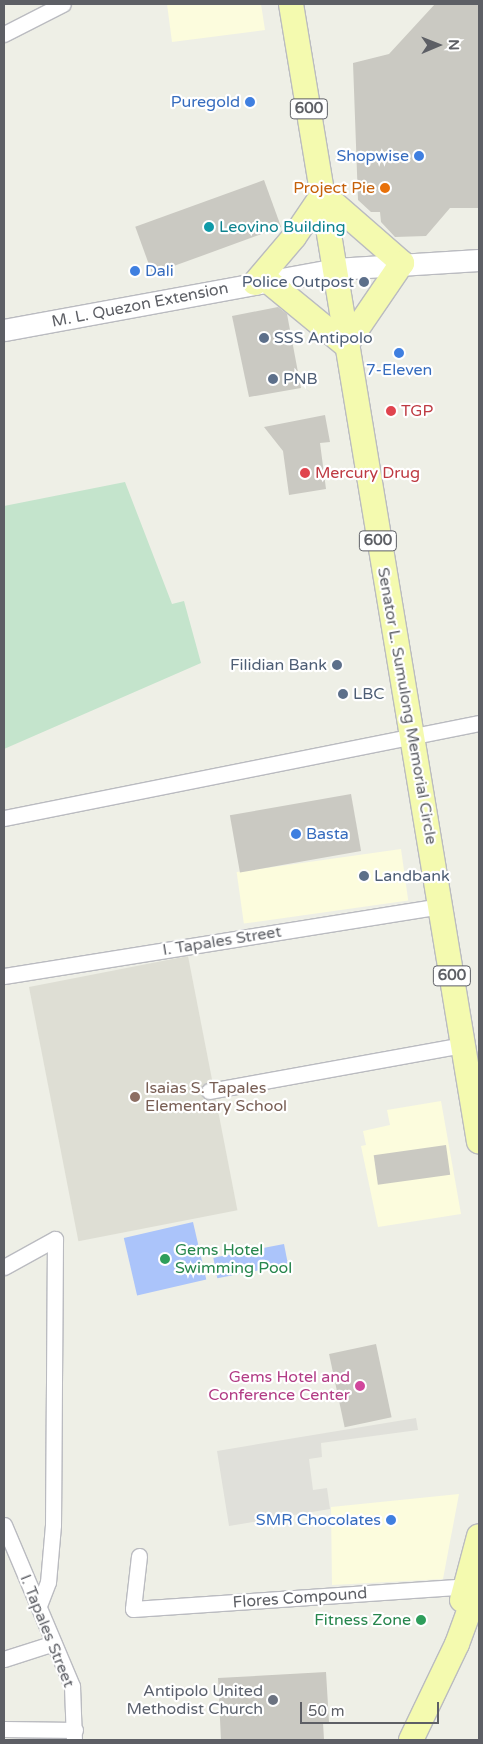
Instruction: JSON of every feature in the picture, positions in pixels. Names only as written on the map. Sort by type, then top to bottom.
[{"type":"main road","name":"Senator L. Sumulong Memorial Circle","points":[[292,4],[346,345],[413,734],[479,1142]]},
{"type":"main road","points":[[323,194],[402,263],[346,345],[261,282],[323,194]]},
{"type":"main road","name":"M. L. Quezon Extension","points":[[4,330],[335,269],[402,263],[479,260]]},
{"type":"main road","points":[[411,1740],[438,1684],[473,1585],[479,1536]]},
{"type":"street","points":[[4,34],[63,4]]},
{"type":"street","points":[[4,818],[413,734],[479,723]]},
{"type":"street","name":"I. Tapales Street","points":[[4,976],[441,906]]},
{"type":"street","points":[[209,1091],[463,1045]]},
{"type":"street","points":[[4,1267],[55,1239],[54,1525],[48,1582],[39,1606]]},
{"type":"street","name":"I. Tapales Street","points":[[4,1525],[72,1686],[75,1735]]},
{"type":"street","name":"Flores Compound","points":[[139,1556],[133,1609],[473,1585]]},
{"type":"street","points":[[4,1659],[54,1643]]},
{"type":"street","points":[[4,1729],[75,1735]]},
{"type":"shaded area","points":[[167,4],[261,4],[265,30],[172,42]]},
{"type":"shaded area","points":[[125,482],[172,604],[184,601],[201,663],[4,749],[4,506]]},
{"type":"shaded area","points":[[401,849],[408,900],[244,924],[237,872]]},
{"type":"shaded area","name":"Isaias S. Tapales Elementary School","points":[[188,956],[237,1210],[78,1241],[29,987]]},
{"type":"shaded area","points":[[441,1101],[461,1214],[378,1227],[361,1146],[366,1145],[363,1131],[390,1125],[387,1110]]},
{"type":"shaded area","points":[[416,1418],[418,1430],[321,1443],[322,1457],[309,1459],[313,1490],[327,1488],[330,1509],[229,1526],[217,1451]]},
{"type":"shaded area","points":[[459,1494],[443,1579],[332,1585],[331,1507]]},
{"type":"water","name":"Gems Hotel Swimming Pool","points":[[193,1222],[206,1279],[137,1295],[124,1238]]},
{"type":"water","points":[[284,1244],[288,1265],[217,1278],[213,1258]]},
{"type":"building","name":"Shopwise","points":[[435,4],[479,4],[479,208],[450,208],[426,236],[395,237],[381,222],[380,212],[371,212],[358,200],[353,63],[389,54]]},
{"type":"building","name":"Leovino Building","points":[[264,180],[281,227],[152,274],[135,227]]},
{"type":"building","name":"SSS Antipolo","points":[[278,307],[287,314],[301,388],[249,397],[232,316]]},
{"type":"building","points":[[325,415],[330,442],[320,443],[326,489],[289,495],[283,451],[264,427]]},
{"type":"building","name":"Basta","points":[[351,794],[361,851],[240,872],[230,815]]},
{"type":"building","points":[[446,1145],[450,1175],[378,1185],[374,1155]]},
{"type":"building","name":"Gems Hotel and Conference Center","points":[[376,1344],[392,1417],[345,1427],[329,1354]]},
{"type":"building","name":"Antipolo United Methodist Church","points":[[326,1672],[329,1722],[323,1722],[324,1740],[221,1740],[218,1678]]},
{"type":"place","name":"Puregold","points":[[250,102]]},
{"type":"place","name":"Shopwise","points":[[419,156]]},
{"type":"place","name":"Project Pie","points":[[385,188]]},
{"type":"place","name":"Leovino Building","points":[[209,227]]},
{"type":"place","name":"Dali","points":[[135,271]]},
{"type":"place","name":"Police Outpost","points":[[364,282]]},
{"type":"place","name":"SSS Antipolo","points":[[264,338]]},
{"type":"place","name":"7-Eleven","points":[[399,353]]},
{"type":"place","name":"PNB","points":[[273,379]]},
{"type":"place","name":"TGP","points":[[391,411]]},
{"type":"place","name":"Mercury Drug","points":[[305,473]]},
{"type":"place","name":"Filidian Bank","points":[[337,665]]},
{"type":"place","name":"LBC","points":[[343,694]]},
{"type":"place","name":"Basta","points":[[296,834]]},
{"type":"place","name":"Landbank","points":[[364,876]]},
{"type":"place","name":"Isaias S. Tapales Elementary School","points":[[135,1097]]},
{"type":"place","name":"Gems Hotel Swimming Pool","points":[[165,1259]]},
{"type":"place","name":"Gems Hotel and Conference Center","points":[[360,1386]]},
{"type":"place","name":"SMR Chocolates","points":[[391,1520]]},
{"type":"place","name":"Fitness Zone","points":[[421,1620]]},
{"type":"place","name":"Antipolo United Methodist Church","points":[[273,1700]]}]
